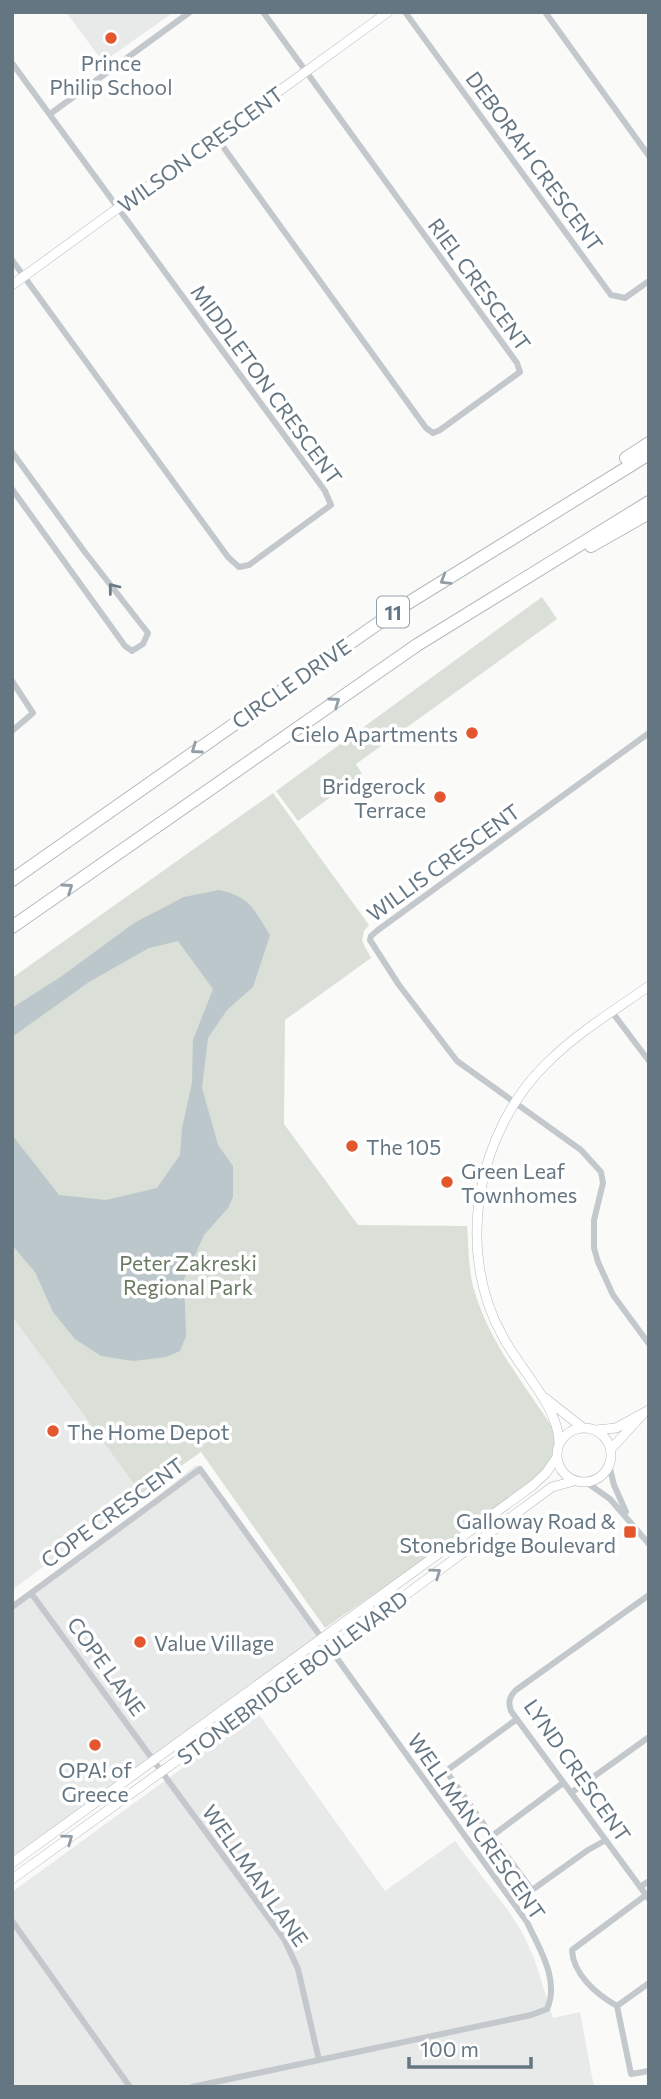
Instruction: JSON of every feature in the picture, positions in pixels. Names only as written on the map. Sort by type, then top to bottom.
[{"type":"highway","points":[[467,566],[649,443]]},
{"type":"highway","name":"CIRCLE DRIVE","points":[[12,880],[390,614],[649,453]]},
{"type":"highway","name":"CIRCLE DRIVE","points":[[12,928],[417,645],[649,502]]},
{"type":"highway","points":[[495,597],[649,513]]},
{"type":"main road","name":"WILSON CRESCENT","points":[[12,285],[388,12]]},
{"type":"main road","points":[[595,1430],[611,1449],[610,1465],[599,1478],[586,1482],[574,1481],[563,1473],[556,1457],[559,1444],[555,1423],[539,1392],[514,1357],[491,1313],[485,1295],[478,1245],[482,1178],[495,1138],[514,1102],[547,1062],[649,986]]},
{"type":"main road","points":[[539,1392],[583,1428],[616,1428],[647,1411]]},
{"type":"main road","points":[[611,1449],[647,1411]]},
{"type":"main road","points":[[559,1444],[570,1432],[583,1428]]},
{"type":"main road","name":"STONEBRIDGE BOULEVARD","points":[[12,1863],[532,1486],[546,1473],[556,1457]]},
{"type":"main road","name":"STONEBRIDGE BOULEVARD","points":[[12,1879],[552,1487],[574,1481]]},
{"type":"street","points":[[50,114],[190,12]]},
{"type":"street","points":[[263,12],[306,71]]},
{"type":"street","name":"DEBORAH CRESCENT","points":[[405,12],[611,295],[625,298],[649,281]]},
{"type":"street","points":[[545,12],[649,156]]},
{"type":"street","points":[[12,63],[118,208]]},
{"type":"street","name":"RIEL CRESCENT","points":[[216,137],[418,417],[433,433],[520,372],[517,363],[306,71]]},
{"type":"street","name":"MIDDLETON CRESCENT","points":[[24,277],[220,546],[239,567],[249,565],[323,512],[331,505],[325,491],[118,208]]},
{"type":"street","points":[[12,260],[24,277]]},
{"type":"street","points":[[12,452],[148,634],[143,644],[132,651],[125,646],[12,489]]},
{"type":"street","points":[[12,681],[33,713],[12,732]]},
{"type":"street","name":"WILLIS CRESCENT","points":[[514,1102],[457,1060],[399,985],[372,945],[371,936],[649,733]]},
{"type":"street","points":[[612,1012],[649,1061]]},
{"type":"street","points":[[514,1102],[581,1150],[601,1172],[603,1183],[593,1220],[594,1248],[613,1295],[649,1344]]},
{"type":"street","points":[[610,1465],[614,1485],[628,1517]]},
{"type":"street","name":"COPE CRESCENT","points":[[12,1607],[200,1469],[321,1637]]},
{"type":"street","points":[[586,1482],[604,1492],[649,1544]]},
{"type":"street","name":"COPE LANE","points":[[32,1593],[154,1760]]},
{"type":"street","name":"LYND CRESCENT","points":[[647,1897],[517,1719],[509,1704],[512,1694],[649,1595]]},
{"type":"street","name":"WELLMAN CRESCENT","points":[[192,2087],[531,2015],[547,2009],[552,1995],[548,1973],[527,1922],[331,1650]]},
{"type":"street","points":[[517,1719],[446,1771],[492,1836],[532,1890],[606,1840]]},
{"type":"street","points":[[571,1793],[649,1737]]},
{"type":"street","name":"WELLMAN LANE","points":[[154,1760],[290,1950],[298,1969],[318,2060]]},
{"type":"street","points":[[492,1836],[564,1783]]},
{"type":"street","points":[[640,1887],[649,1881]]},
{"type":"street","points":[[647,1897],[572,1950],[572,1962],[587,1982],[617,2006],[631,2074],[649,2071]]},
{"type":"street","points":[[12,1921],[130,2087]]},
{"type":"street","points":[[617,2006],[649,1983]]},
{"type":"shaded area","name":"Prince Philip School","points":[[66,12],[174,12],[103,62]]},
{"type":"shaded area","points":[[219,890],[245,900],[270,935],[253,987],[227,1010],[208,1038],[202,1088],[218,1145],[233,1166],[233,1197],[228,1208],[204,1235],[184,1279],[186,1336],[180,1351],[166,1357],[133,1361],[101,1356],[75,1339],[53,1312],[35,1272],[12,1245],[12,1135],[59,1195],[106,1200],[157,1188],[180,1155],[182,1128],[192,1083],[193,1040],[213,989],[178,941],[149,948],[89,982],[12,1037],[12,1008],[62,976],[134,923],[184,897]]},
{"type":"shaded area","name":"The Home Depot","points":[[12,1316],[141,1494],[12,1590]]},
{"type":"shaded area","points":[[196,1465],[321,1637],[12,1863],[12,1607],[106,1539]]},
{"type":"shaded area","points":[[258,1713],[385,1891],[455,1841],[523,1934],[534,1958],[553,2018],[580,2012],[594,2087],[12,2087],[12,1892]]},
{"type":"green space","points":[[542,597],[557,619],[356,764],[362,774],[298,821],[276,791]]},
{"type":"green space","name":"Peter Zakreski Regional Park","points":[[273,793],[369,925],[364,931],[362,941],[371,958],[285,1020],[284,1124],[358,1225],[467,1226],[470,1271],[479,1305],[497,1342],[553,1428],[555,1436],[550,1465],[540,1478],[325,1628],[201,1452],[141,1494],[12,1316],[12,978]]},
{"type":"place","name":"Prince Philip School","points":[[111,38]]},
{"type":"place","name":"Cielo Apartments","points":[[472,733]]},
{"type":"place","name":"Bridgerock Terrace","points":[[440,797]]},
{"type":"place","name":"The 105","points":[[352,1146]]},
{"type":"place","name":"Green Leaf Townhomes","points":[[447,1182]]},
{"type":"place","name":"The Home Depot","points":[[53,1431]]},
{"type":"place","name":"Galloway Road & Stonebridge Boulevard","points":[[630,1532]]},
{"type":"place","name":"Value Village","points":[[140,1642]]},
{"type":"place","name":"OPA! of Greece","points":[[95,1745]]}]
